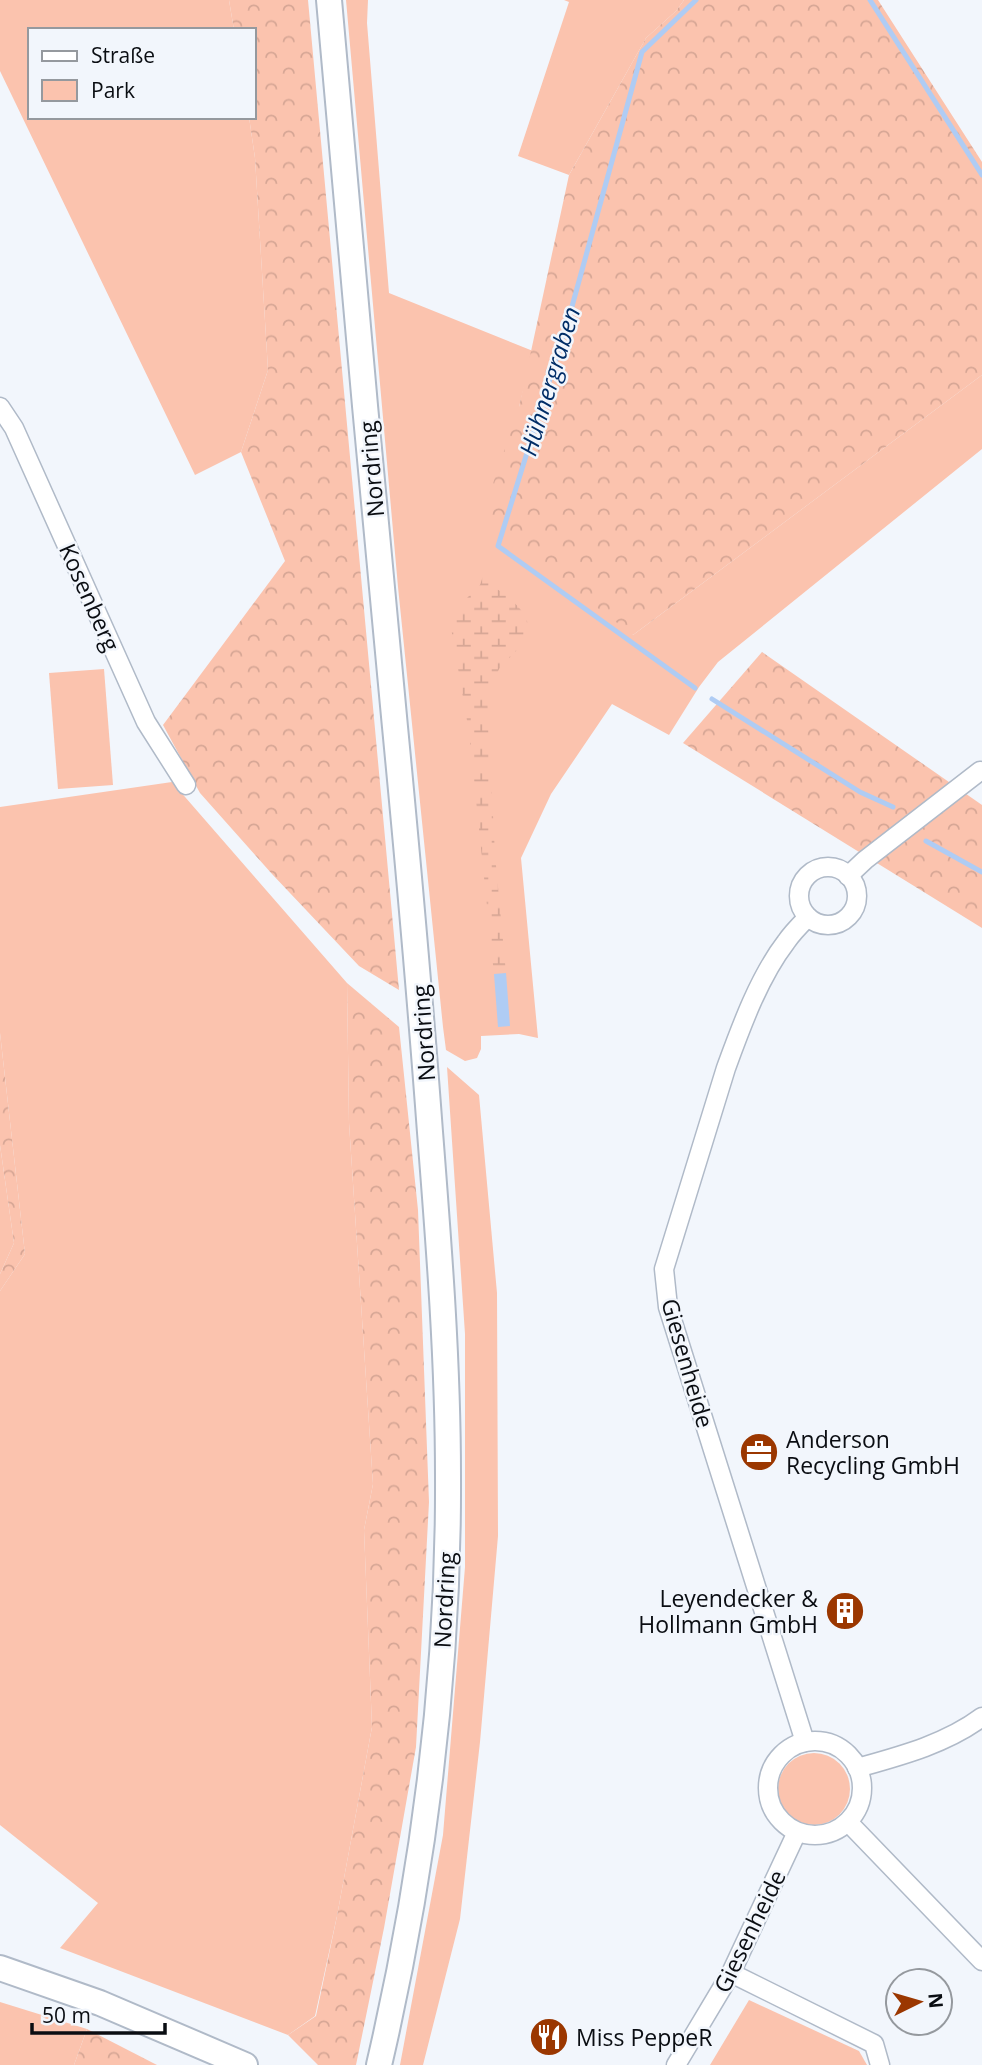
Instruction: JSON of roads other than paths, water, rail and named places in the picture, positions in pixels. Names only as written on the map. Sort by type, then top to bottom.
[{"type":"main road","name":"Nordring","points":[[329,0],[422,1011],[444,1313],[448,1477],[446,1573],[437,1715],[429,1789],[404,1952],[379,2065]]},
{"type":"main road","points":[[0,1968],[100,2003],[245,2065]]},
{"type":"street","name":"Kosenberg","points":[[0,407],[14,428],[146,722],[186,785]]},
{"type":"street","points":[[848,876],[980,771]]},
{"type":"street","points":[[824,868],[841,871],[848,876],[856,894],[851,913],[835,924],[816,923],[808,917],[799,901],[799,892],[807,876],[824,868]]},
{"type":"street","name":"Giesenheide","points":[[805,1742],[668,1307],[664,1269],[737,1035],[785,943],[808,917]]},
{"type":"street","points":[[857,1768],[900,1756],[963,1731],[982,1717]]},
{"type":"street","points":[[818,1741],[841,1749],[857,1768],[862,1782],[857,1811],[837,1830],[824,1835],[797,1832],[784,1824],[775,1813],[769,1799],[768,1784],[780,1757],[791,1748],[805,1742],[818,1741]]},
{"type":"street","points":[[848,1822],[982,1961]]},
{"type":"street","name":"Giesenheide","points":[[676,2065],[731,1973],[797,1832]]},
{"type":"street","points":[[731,1973],[874,2044],[880,2065]]},
{"type":"water","points":[[506,973],[510,1026],[498,1027],[494,974]]},
{"type":"waterway","name":"Hühnergraben","points":[[695,688],[498,546],[568,321],[642,52],[696,0]]},
{"type":"waterway","points":[[870,0],[982,175]]},
{"type":"waterway","name":"Hühnergraben","points":[[712,699],[860,792],[893,807]]},
{"type":"waterway","name":"Hühnergraben","points":[[926,841],[982,872]]},
{"type":"place","name":"Anderson Recycling GmbH","points":[[759,1452]]},
{"type":"place","name":"Leyendecker & Hollmann GmbH","points":[[845,1611]]},
{"type":"place","name":"Miss PeppeR","points":[[549,2037]]}]
